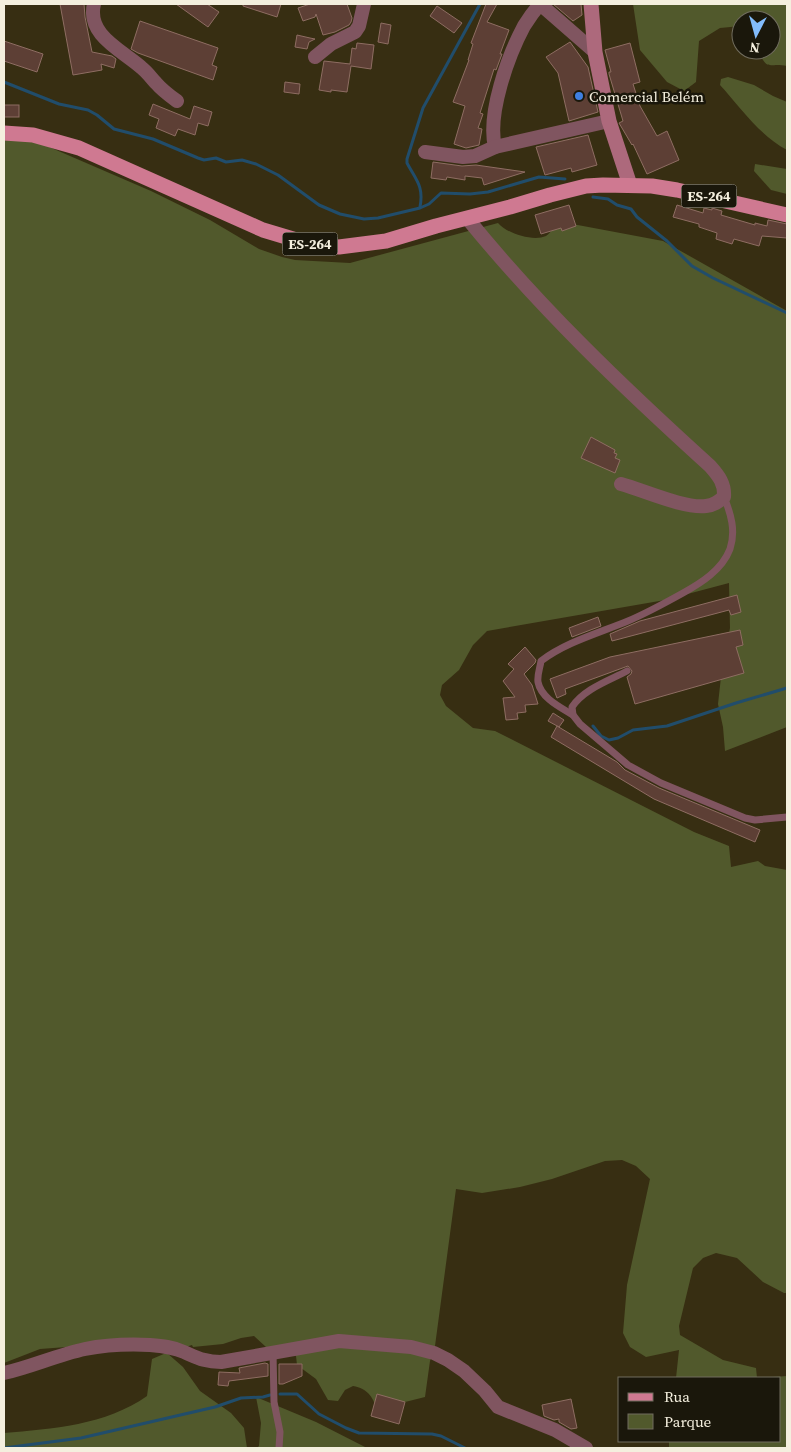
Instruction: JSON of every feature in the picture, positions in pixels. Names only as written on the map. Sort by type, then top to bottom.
[{"type":"main road","name":"ES-264","points":[[4,133],[33,135],[79,148],[263,230],[313,245],[338,246],[386,241],[586,186],[652,186],[787,215]]},
{"type":"street","points":[[94,4],[92,10],[94,19],[102,36],[144,69],[162,90],[177,101]]},
{"type":"street","points":[[315,57],[331,44],[355,32],[359,26],[364,4]]},
{"type":"street","points":[[495,147],[493,139],[494,117],[500,90],[525,25],[540,4],[595,52]]},
{"type":"street","points":[[591,4],[595,52],[609,120],[630,185]]},
{"type":"street","points":[[425,152],[463,157],[475,156],[495,147],[609,120]]},
{"type":"street","points":[[467,218],[503,262],[625,388],[719,476],[724,489],[724,497],[717,503],[705,506],[685,504],[621,484]]},
{"type":"street","points":[[4,1373],[28,1368],[86,1349],[106,1347],[150,1345],[169,1347],[211,1362],[221,1362],[339,1341],[411,1347],[434,1353],[464,1371],[485,1391],[498,1407],[555,1430],[586,1448]]},
{"type":"lane","points":[[724,497],[732,516],[730,550],[710,576],[655,608],[565,647],[541,661],[538,680],[540,689],[556,705],[573,715],[580,724],[628,764],[662,783],[745,818],[755,820],[787,817]]},
{"type":"lane","points":[[573,715],[572,707],[582,694],[627,671]]},
{"type":"lane","points":[[273,1352],[274,1402],[280,1432],[279,1448]]},
{"type":"green space","points":[[633,4],[787,4],[787,66],[769,65],[763,60],[781,60],[781,10],[731,10],[731,27],[720,28],[699,41],[696,82],[684,91],[667,82],[640,50]]},
{"type":"green space","points":[[728,77],[754,85],[787,102],[787,150],[759,129],[720,85],[721,79]]},
{"type":"green space","points":[[4,135],[40,143],[151,191],[210,220],[259,249],[295,260],[350,263],[498,223],[520,236],[541,238],[567,223],[663,241],[787,311],[787,727],[725,751],[723,727],[718,704],[730,628],[729,583],[665,600],[487,631],[473,645],[459,670],[442,685],[440,695],[446,706],[473,728],[495,731],[694,832],[729,846],[731,867],[758,861],[765,866],[787,870],[787,1293],[763,1282],[737,1258],[716,1253],[703,1258],[693,1268],[679,1326],[680,1335],[723,1360],[756,1368],[757,1377],[676,1377],[679,1350],[646,1357],[630,1347],[623,1333],[627,1285],[650,1179],[636,1166],[622,1160],[605,1161],[552,1179],[520,1187],[482,1193],[456,1189],[435,1346],[430,1361],[425,1397],[377,1409],[369,1394],[353,1386],[345,1390],[338,1401],[328,1400],[316,1379],[297,1365],[296,1356],[288,1349],[266,1347],[254,1336],[223,1344],[193,1347],[192,1345],[167,1353],[183,1367],[200,1391],[231,1413],[244,1428],[247,1448],[4,1448],[4,1433],[78,1424],[131,1406],[147,1396],[152,1359],[166,1353],[80,1346],[40,1349],[4,1363]]},
{"type":"green space","points":[[755,164],[787,169],[787,194],[771,190],[754,171]]},
{"type":"green space","points":[[787,1376],[787,1448],[669,1448],[669,1442],[781,1442],[781,1377],[772,1377]]},
{"type":"green space","points":[[256,1397],[316,1422],[367,1448],[257,1448],[259,1446],[261,1423]]},
{"type":"building","points":[[60,4],[84,4],[92,52],[112,56],[116,59],[114,68],[101,64],[102,70],[73,75]]},
{"type":"building","points":[[176,4],[207,4],[219,12],[208,27]]},
{"type":"building","points":[[243,4],[281,4],[277,17],[243,6]]},
{"type":"building","points":[[310,4],[347,4],[352,18],[351,22],[335,32],[323,35],[316,14],[315,17],[303,21],[298,8]]},
{"type":"building","points":[[486,4],[497,4],[487,22],[509,30],[480,113],[483,114],[478,128],[482,129],[479,145],[466,148],[454,144],[465,106],[453,102],[469,60],[473,44],[471,43]]},
{"type":"building","points":[[553,4],[581,4],[582,15],[573,21]]},
{"type":"building","points":[[437,6],[462,23],[454,33],[430,16]]},
{"type":"building","points":[[140,21],[218,48],[212,65],[217,67],[213,80],[131,49]]},
{"type":"building","points":[[381,23],[391,25],[388,44],[378,42]]},
{"type":"building","points":[[297,35],[315,39],[309,42],[307,49],[295,47]]},
{"type":"building","points":[[4,41],[43,54],[37,72],[4,61]]},
{"type":"building","name":"Comercial Belém","points":[[570,42],[588,67],[598,112],[569,121],[558,73],[546,57]]},
{"type":"building","points":[[357,43],[374,45],[371,69],[351,66],[347,92],[319,90],[324,61],[350,64],[352,48],[356,49]]},
{"type":"building","points":[[630,43],[640,82],[633,84],[640,106],[657,136],[667,131],[679,160],[647,174],[633,144],[619,123],[623,121],[609,74],[611,72],[605,50]]},
{"type":"building","points":[[285,82],[300,84],[299,94],[284,92]]},
{"type":"building","points":[[153,104],[190,119],[194,106],[212,112],[208,126],[198,123],[195,135],[178,129],[175,136],[156,128],[159,119],[149,115]]},
{"type":"building","points":[[4,105],[19,105],[19,117],[4,117]]},
{"type":"building","points":[[588,135],[597,165],[572,172],[571,168],[545,175],[536,147]]},
{"type":"building","points":[[433,162],[462,166],[476,165],[525,172],[484,185],[482,178],[465,176],[465,180],[447,177],[446,180],[431,178]]},
{"type":"building","points":[[569,205],[576,226],[562,231],[561,228],[541,234],[535,215]]},
{"type":"building","points":[[677,205],[703,213],[704,208],[712,210],[712,208],[722,211],[721,215],[755,225],[755,223],[767,226],[768,220],[787,224],[787,238],[762,236],[759,246],[734,239],[732,244],[716,239],[717,233],[699,227],[699,224],[673,217]]},
{"type":"building","points":[[591,437],[615,450],[614,453],[617,454],[615,458],[620,460],[615,473],[581,458]]},
{"type":"building","points":[[737,595],[741,612],[731,615],[729,610],[612,641],[610,634],[640,621]]},
{"type":"building","points":[[598,617],[601,626],[572,637],[569,628]]},
{"type":"building","points":[[740,630],[743,645],[736,647],[744,673],[635,704],[627,677],[632,671],[628,666],[565,689],[566,694],[557,698],[550,679],[610,657]]},
{"type":"building","points":[[525,647],[536,660],[524,674],[532,685],[538,704],[525,705],[526,712],[517,713],[518,719],[506,720],[503,698],[515,697],[503,681],[514,669],[508,664]]},
{"type":"building","points":[[553,713],[564,720],[559,727],[548,721]]},
{"type":"building","points":[[557,726],[617,762],[625,770],[659,788],[760,830],[755,842],[654,799],[551,737]]},
{"type":"building","points":[[268,1364],[268,1376],[229,1381],[228,1386],[218,1385],[219,1372],[240,1373],[239,1368]]},
{"type":"building","points":[[279,1364],[302,1364],[302,1376],[279,1384]]},
{"type":"building","points":[[377,1394],[405,1402],[399,1424],[371,1416]]},
{"type":"building","points":[[571,1399],[577,1428],[571,1429],[559,1422],[559,1419],[554,1420],[544,1416],[542,1405]]},
{"type":"waterway","points":[[420,207],[420,188],[407,163],[407,159],[423,108],[480,4]]},
{"type":"waterway","points":[[4,82],[59,104],[88,110],[114,129],[153,139],[204,160],[216,158],[226,162],[242,160],[256,164],[278,175],[319,205],[340,214],[364,219],[378,218],[420,208],[429,204],[441,193],[470,194],[488,192],[539,177],[565,179]]},
{"type":"waterway","points":[[593,197],[608,199],[617,205],[631,209],[637,217],[667,241],[692,266],[787,313]]},
{"type":"waterway","points":[[593,726],[601,736],[609,740],[618,738],[633,730],[667,726],[787,688]]},
{"type":"waterway","points":[[280,1394],[297,1394],[319,1414],[359,1433],[432,1434],[441,1436],[465,1448]]},
{"type":"waterway","points":[[4,1448],[81,1438],[215,1407],[241,1398],[270,1395]]},
{"type":"place","name":"Comercial Belém","points":[[579,96]]}]
